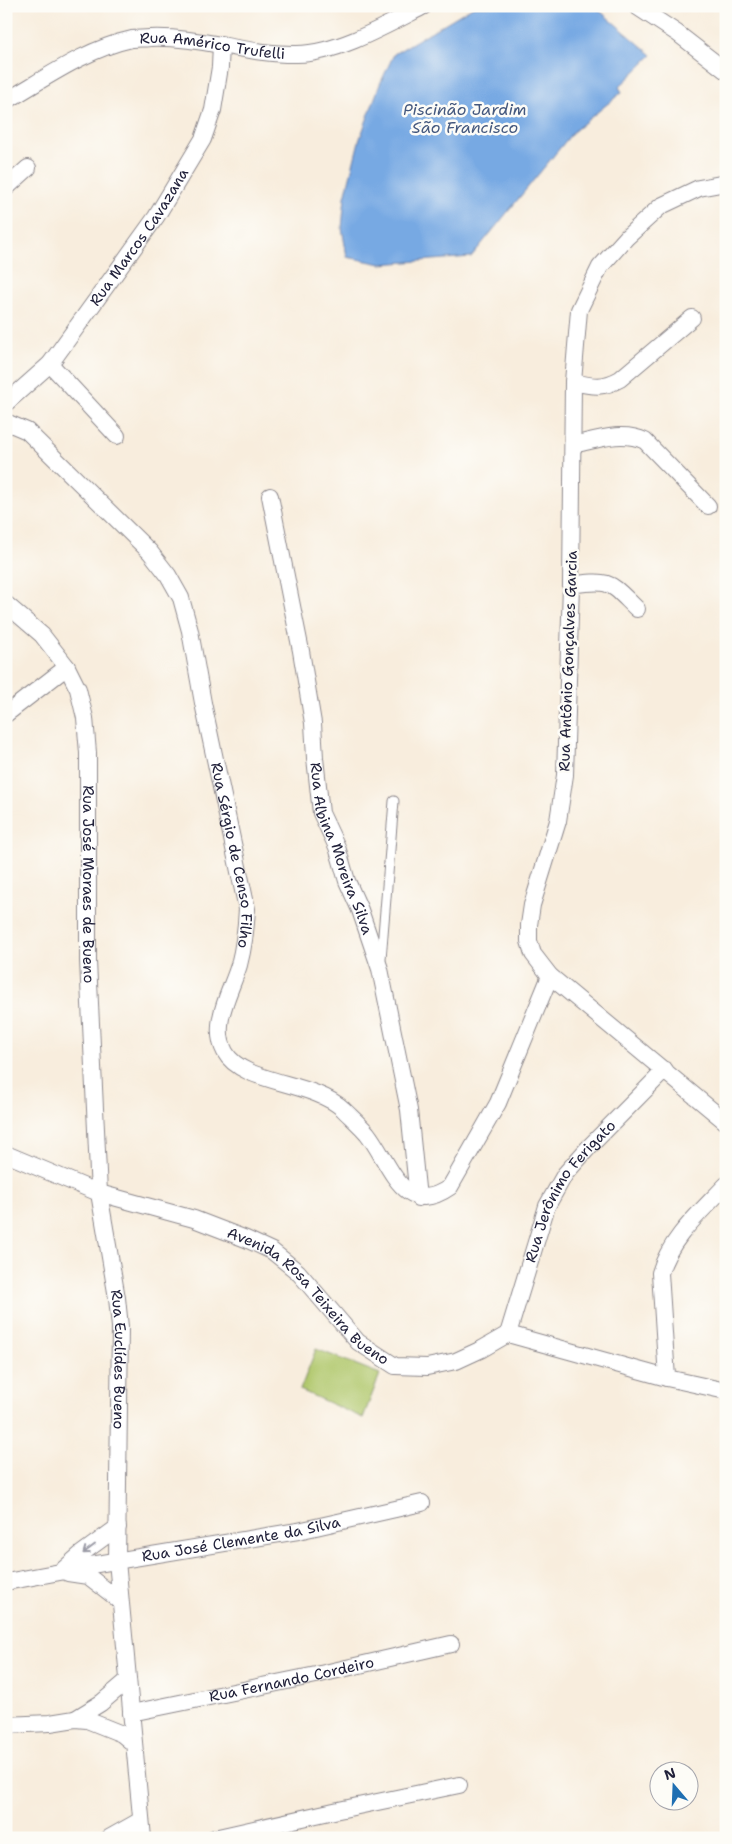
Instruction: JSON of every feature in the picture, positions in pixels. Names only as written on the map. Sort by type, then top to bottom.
[{"type":"street","name":"Rua Américo Trufelli","points":[[6,101],[87,54],[132,39],[167,38],[221,44],[260,51],[298,54],[333,49],[424,6]]},
{"type":"street","points":[[636,6],[677,33],[726,72]]},
{"type":"street","name":"Rua Marcos Cavazana","points":[[6,403],[50,364],[156,216],[203,139],[213,110],[220,67],[221,44]]},
{"type":"street","points":[[6,188],[28,168]]},
{"type":"street","name":"Rua Antônio Gonçalves Garcia","points":[[726,183],[699,188],[661,206],[627,237],[600,267],[579,310],[573,382],[571,585],[565,775],[558,821],[532,905],[529,925],[529,941],[532,954],[550,976],[726,1122]]},
{"type":"street","points":[[573,382],[601,386],[609,385],[620,379],[692,318]]},
{"type":"street","points":[[50,364],[117,436]]},
{"type":"street","name":"Rua Sérgio de Censo Filho","points":[[6,422],[27,431],[150,552],[168,575],[181,598],[190,630],[203,703],[247,908],[246,938],[221,1015],[221,1034],[224,1051],[233,1063],[249,1072],[299,1087],[322,1096],[341,1107],[367,1134],[394,1177],[406,1190],[418,1198]]},
{"type":"street","points":[[573,445],[617,436],[635,436],[645,441],[708,506]]},
{"type":"street","name":"Rua Albina Moreira Silva","points":[[270,496],[301,651],[313,723],[321,813],[337,847],[347,881],[360,910],[380,969],[409,1110],[418,1198]]},
{"type":"street","points":[[571,585],[595,581],[605,582],[614,586],[637,609]]},
{"type":"street","name":"Rua José Moraes de Bueno","points":[[6,604],[42,635],[67,667],[78,689],[84,711],[88,754],[88,961],[99,1193]]},
{"type":"street","points":[[6,714],[67,667]]},
{"type":"street","points":[[418,1198],[438,1196],[450,1187],[498,1103],[550,976]]},
{"type":"street","name":"Rua Jerônimo Ferigato","points":[[508,1334],[547,1206],[565,1174],[665,1070]]},
{"type":"street","name":"Avenida Rosa Teixeira Bueno","points":[[6,1154],[99,1193],[194,1219],[272,1251],[298,1272],[358,1342],[395,1366],[426,1367],[456,1361],[508,1334]]},
{"type":"street","points":[[667,1378],[660,1273],[664,1259],[674,1242],[726,1186]]},
{"type":"street","name":"Rua Euclídes Bueno","points":[[99,1193],[120,1327],[117,1561],[119,1600],[143,1838]]},
{"type":"street","points":[[508,1334],[667,1378],[726,1391]]},
{"type":"street","name":"Rua José Clemente da Silva","points":[[6,1582],[91,1565],[298,1531],[422,1503]]},
{"type":"street","points":[[60,1572],[118,1527]]},
{"type":"street","name":"Rua José Clemente da Silva","points":[[60,1572],[88,1576],[119,1600]]},
{"type":"street","name":"Rua Fernando Cordeiro","points":[[131,1714],[451,1644]]},
{"type":"street","points":[[75,1719],[101,1703],[128,1680]]},
{"type":"street","points":[[6,1725],[50,1724],[75,1719],[87,1720],[122,1734],[134,1744]]},
{"type":"street","points":[[214,1838],[334,1810],[459,1785]]},
{"type":"street","points":[[109,1838],[141,1820]]},
{"type":"lane","points":[[380,969],[394,801]]},
{"type":"green space","points":[[316,1349],[380,1374],[363,1418],[300,1390]]},
{"type":"water","name":"Piscinão Jardim São Francisco","points":[[474,6],[594,6],[652,55],[619,87],[622,92],[573,132],[471,257],[381,264],[347,257],[342,228],[345,197],[359,141],[380,84],[394,54]]}]
